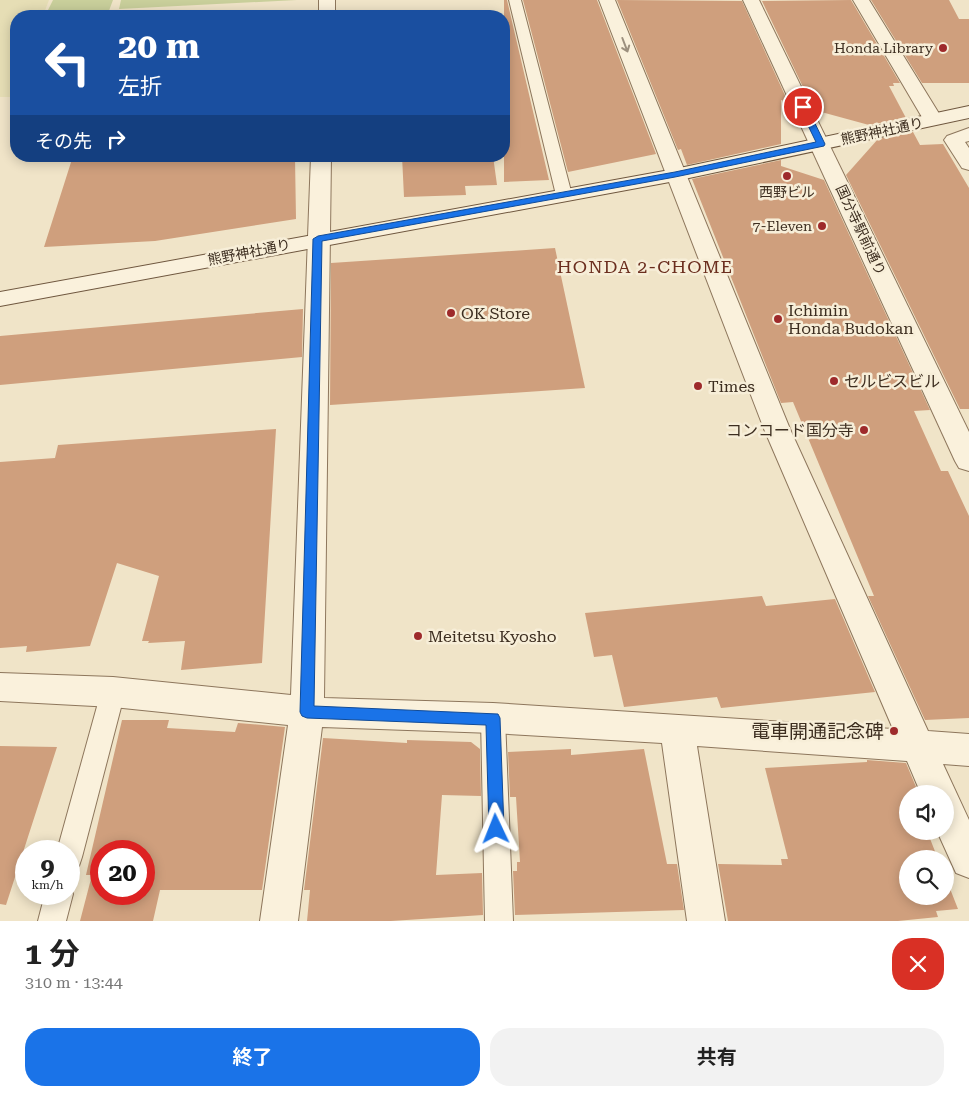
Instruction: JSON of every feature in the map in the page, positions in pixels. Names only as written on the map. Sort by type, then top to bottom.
[{"type":"street","points":[[608,0],[675,175],[777,429],[935,785]]},
{"type":"street","name":"国分寺駅前通り","points":[[751,0],[821,144],[969,461]]},
{"type":"street","points":[[860,0],[933,120]]},
{"type":"street","name":"熊野神社通り","points":[[0,299],[318,239],[675,175],[961,114]]},
{"type":"street","points":[[961,114],[969,128]]},
{"type":"street","points":[[969,134],[954,140],[969,164]]},
{"type":"street","points":[[279,921],[307,712],[321,162]]},
{"type":"street","points":[[0,687],[113,692],[307,712],[493,718],[969,750]]},
{"type":"street","points":[[677,729],[706,921]]},
{"type":"street","points":[[954,828],[969,860]]},
{"type":"lane","points":[[515,0],[564,195]]},
{"type":"lane","points":[[74,840],[113,692]]},
{"type":"lane","points":[[493,718],[499,921]]},
{"type":"lane","points":[[52,921],[56,905]]},
{"type":"shaded area","points":[[0,0],[49,0],[45,10],[10,10],[10,97],[0,97]]},
{"type":"green space","points":[[53,0],[113,0],[109,10],[48,10]]},
{"type":"green space","points":[[121,0],[297,0],[119,9]]},
{"type":"building","points":[[504,0],[507,0],[509,10],[504,10]]},
{"type":"building","points":[[523,0],[597,0],[656,154],[568,172]]},
{"type":"building","points":[[617,0],[742,1],[788,102],[781,100],[781,144],[687,165],[681,149],[678,150]]},
{"type":"building","points":[[851,0],[900,83],[893,83],[894,86],[889,86],[906,118],[869,125],[814,110],[762,1]]},
{"type":"building","points":[[871,0],[949,0],[959,19],[969,19],[969,83],[922,83]]},
{"type":"building","points":[[510,13],[549,180],[504,182],[504,162],[510,162]]},
{"type":"building","points":[[913,132],[920,145],[943,144],[969,188],[969,409],[960,409],[846,175],[878,139]]},
{"type":"building","points":[[781,160],[781,166],[824,180],[930,410],[914,411],[941,471],[948,471],[969,516],[969,718],[925,720],[868,596],[874,596],[793,402],[781,403],[692,179]]},
{"type":"building","points":[[71,162],[295,162],[296,219],[155,241],[44,247]]},
{"type":"building","points":[[402,162],[494,162],[497,185],[465,186],[466,195],[404,197]]},
{"type":"building","points":[[555,248],[585,388],[330,405],[331,263]]},
{"type":"building","points":[[303,309],[302,357],[0,385],[0,336]]},
{"type":"building","points":[[276,429],[262,663],[181,670],[185,641],[148,643],[149,641],[142,641],[159,576],[117,563],[90,646],[26,652],[27,646],[0,648],[0,462],[55,458],[58,445]]},
{"type":"building","points":[[762,596],[766,606],[835,599],[875,692],[721,708],[717,697],[624,707],[612,655],[594,657],[585,613]]},
{"type":"building","points":[[122,720],[169,720],[167,728],[235,732],[238,723],[285,727],[262,890],[160,890],[153,921],[80,921],[90,883],[90,905],[155,905],[155,840],[94,840]]},
{"type":"building","points":[[323,738],[407,743],[407,740],[471,742],[480,749],[481,796],[442,795],[436,875],[482,873],[483,915],[391,921],[307,921],[310,890],[304,890]]},
{"type":"building","points":[[0,746],[57,747],[27,840],[15,840],[15,877],[6,905],[0,904]]},
{"type":"building","points":[[571,749],[571,755],[644,749],[667,864],[677,864],[684,910],[515,915],[513,871],[517,871],[517,862],[520,862],[516,797],[510,797],[508,752]]},
{"type":"building","points":[[867,760],[906,763],[915,785],[899,785],[899,840],[931,840],[934,850],[899,850],[899,905],[954,905],[954,899],[958,909],[936,911],[938,917],[898,921],[728,921],[718,864],[782,865],[781,859],[788,859],[765,768],[867,762]]},
{"type":"building","points":[[90,858],[90,875],[86,875]]},
{"type":"place","name":"Honda Library","points":[[943,48]]},
{"type":"place","name":"西野ビル","points":[[787,176]]},
{"type":"place","name":"7-Eleven","points":[[822,226]]},
{"type":"place","name":"OK Store","points":[[451,313]]},
{"type":"place","name":"Ichimin Honda Budokan","points":[[778,319]]},
{"type":"place","name":"セルビスビル","points":[[834,381]]},
{"type":"place","name":"Times","points":[[698,386]]},
{"type":"place","name":"コンコード国分寺","points":[[864,430]]},
{"type":"place","name":"Meitetsu Kyosho","points":[[418,636]]},
{"type":"place","name":"電車開通記念碑","points":[[894,731]]},
{"type":"district","name":"HONDA 2-CHOME","points":[[645,267]]},
{"type":"route","points":[[496,829],[493,718],[307,712],[318,239],[675,175],[821,144],[803,107]]}]
